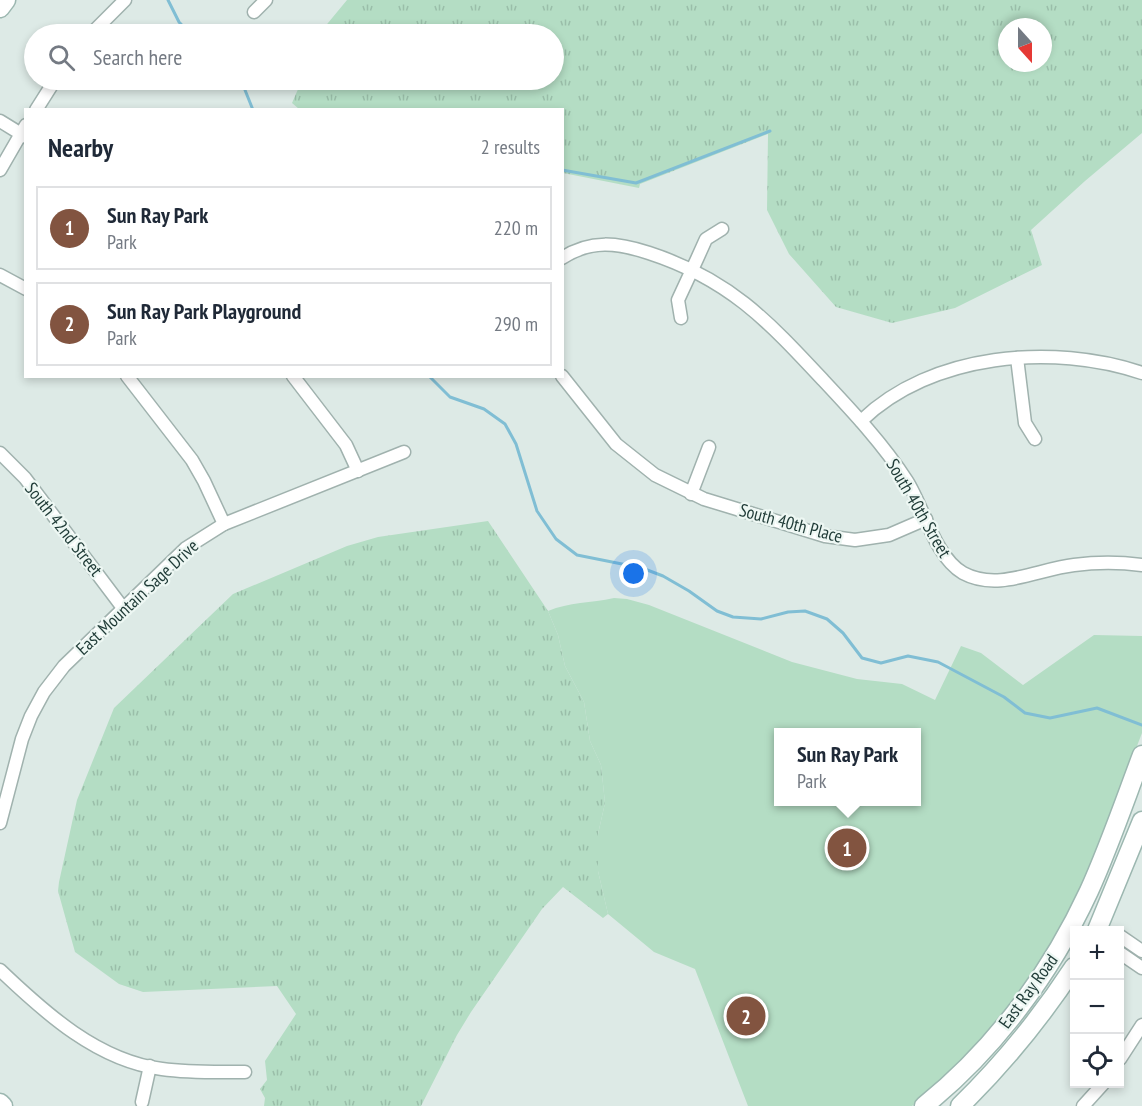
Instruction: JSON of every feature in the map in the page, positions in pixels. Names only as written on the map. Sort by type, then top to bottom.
[{"type":"main road","points":[[0,8],[6,0]]},
{"type":"main road","name":"East Ray Road","points":[[924,1106],[942,1092],[978,1056],[1016,1012],[1047,967],[1076,916],[1097,872],[1142,755]]},
{"type":"main road","points":[[1102,926],[1142,821]]},
{"type":"main road","name":"East Ray Road","points":[[958,1106],[997,1070],[1070,973]]},
{"type":"main road","points":[[0,1103],[3,1106]]},
{"type":"street","points":[[101,24],[125,0]]},
{"type":"street","points":[[254,12],[267,0]]},
{"type":"street","points":[[37,108],[49,90]]},
{"type":"street","points":[[0,121],[24,132],[0,170]]},
{"type":"street","points":[[681,318],[678,300],[692,269],[706,239],[722,229]]},
{"type":"street","name":"South 40th Street","points":[[564,257],[584,248],[608,243],[633,247],[680,263],[710,278],[739,298],[770,324],[861,421],[908,483],[950,564],[963,573],[985,580],[1005,579],[1072,565],[1104,562],[1142,565]]},
{"type":"street","points":[[0,275],[24,288]]},
{"type":"street","points":[[861,421],[887,399],[917,382],[952,370],[1017,358],[1066,357],[1118,365],[1142,373]]},
{"type":"street","points":[[1017,358],[1025,423],[1035,439]]},
{"type":"street","points":[[129,378],[192,460],[224,524]]},
{"type":"street","points":[[295,378],[346,446],[358,471]]},
{"type":"street","name":"South 40th Place","points":[[564,378],[616,444],[655,475],[691,494],[825,536],[855,540],[889,535],[926,519]]},
{"type":"street","points":[[691,494],[709,447]]},
{"type":"street","name":"East Mountain Sage Drive","points":[[0,823],[22,739],[39,699],[64,666],[186,548],[224,524],[404,452]]},
{"type":"street","name":"South 42nd Street","points":[[0,453],[25,478],[123,608]]},
{"type":"street","points":[[1076,916],[1093,926]]},
{"type":"street","points":[[1124,939],[1142,951]]},
{"type":"street","points":[[1124,956],[1142,968]]},
{"type":"street","points":[[0,970],[79,1037],[112,1054],[150,1066],[196,1072],[245,1072]]},
{"type":"street","points":[[1124,1052],[1142,1025]]},
{"type":"street","points":[[142,1101],[150,1066]]},
{"type":"street","points":[[1083,1106],[1099,1088]]},
{"type":"street","points":[[942,1092],[958,1106]]},
{"type":"green space","points":[[347,0],[1142,0],[1142,133],[1031,230],[1042,265],[955,308],[892,323],[836,307],[789,254],[767,210],[768,134],[640,184],[639,188],[564,173],[564,108],[298,108],[292,103],[298,90],[564,90],[564,24],[327,24]]},
{"type":"green space","points":[[488,521],[548,611],[558,635],[565,666],[584,702],[590,741],[601,765],[605,803],[598,834],[598,871],[608,914],[603,918],[563,887],[542,909],[471,1012],[421,1106],[264,1106],[265,1098],[260,1089],[267,1080],[265,1061],[296,1014],[277,986],[143,992],[119,984],[75,952],[58,891],[77,800],[114,708],[233,594],[347,546],[378,537]]},
{"type":"green space","points":[[614,598],[627,599],[649,605],[792,662],[857,679],[902,684],[935,700],[961,646],[981,653],[1023,685],[1094,635],[1142,636],[1142,733],[1092,862],[1068,913],[1055,938],[1012,1003],[985,1036],[946,1076],[912,1106],[748,1106],[695,969],[654,952],[608,914],[598,871],[598,834],[605,803],[601,765],[590,741],[584,702],[565,666],[558,635],[548,611],[572,604]]},
{"type":"waterway","points":[[168,0],[181,24]]},
{"type":"waterway","points":[[245,90],[252,108]]},
{"type":"waterway","points":[[564,170],[636,183],[770,131]]},
{"type":"waterway","points":[[431,378],[450,397],[484,409],[505,424],[516,444],[537,511],[556,539],[577,555],[642,568],[663,576],[717,611],[733,617],[761,619],[788,612],[805,611],[827,619],[843,633],[862,658],[881,663],[908,656],[938,662],[1004,697],[1025,713],[1050,718],[1097,708],[1142,725]]},
{"type":"place","name":"Sun Ray Park","points":[[847,848]]},
{"type":"place","name":"Sun Ray Park Playground","points":[[746,1016]]}]
